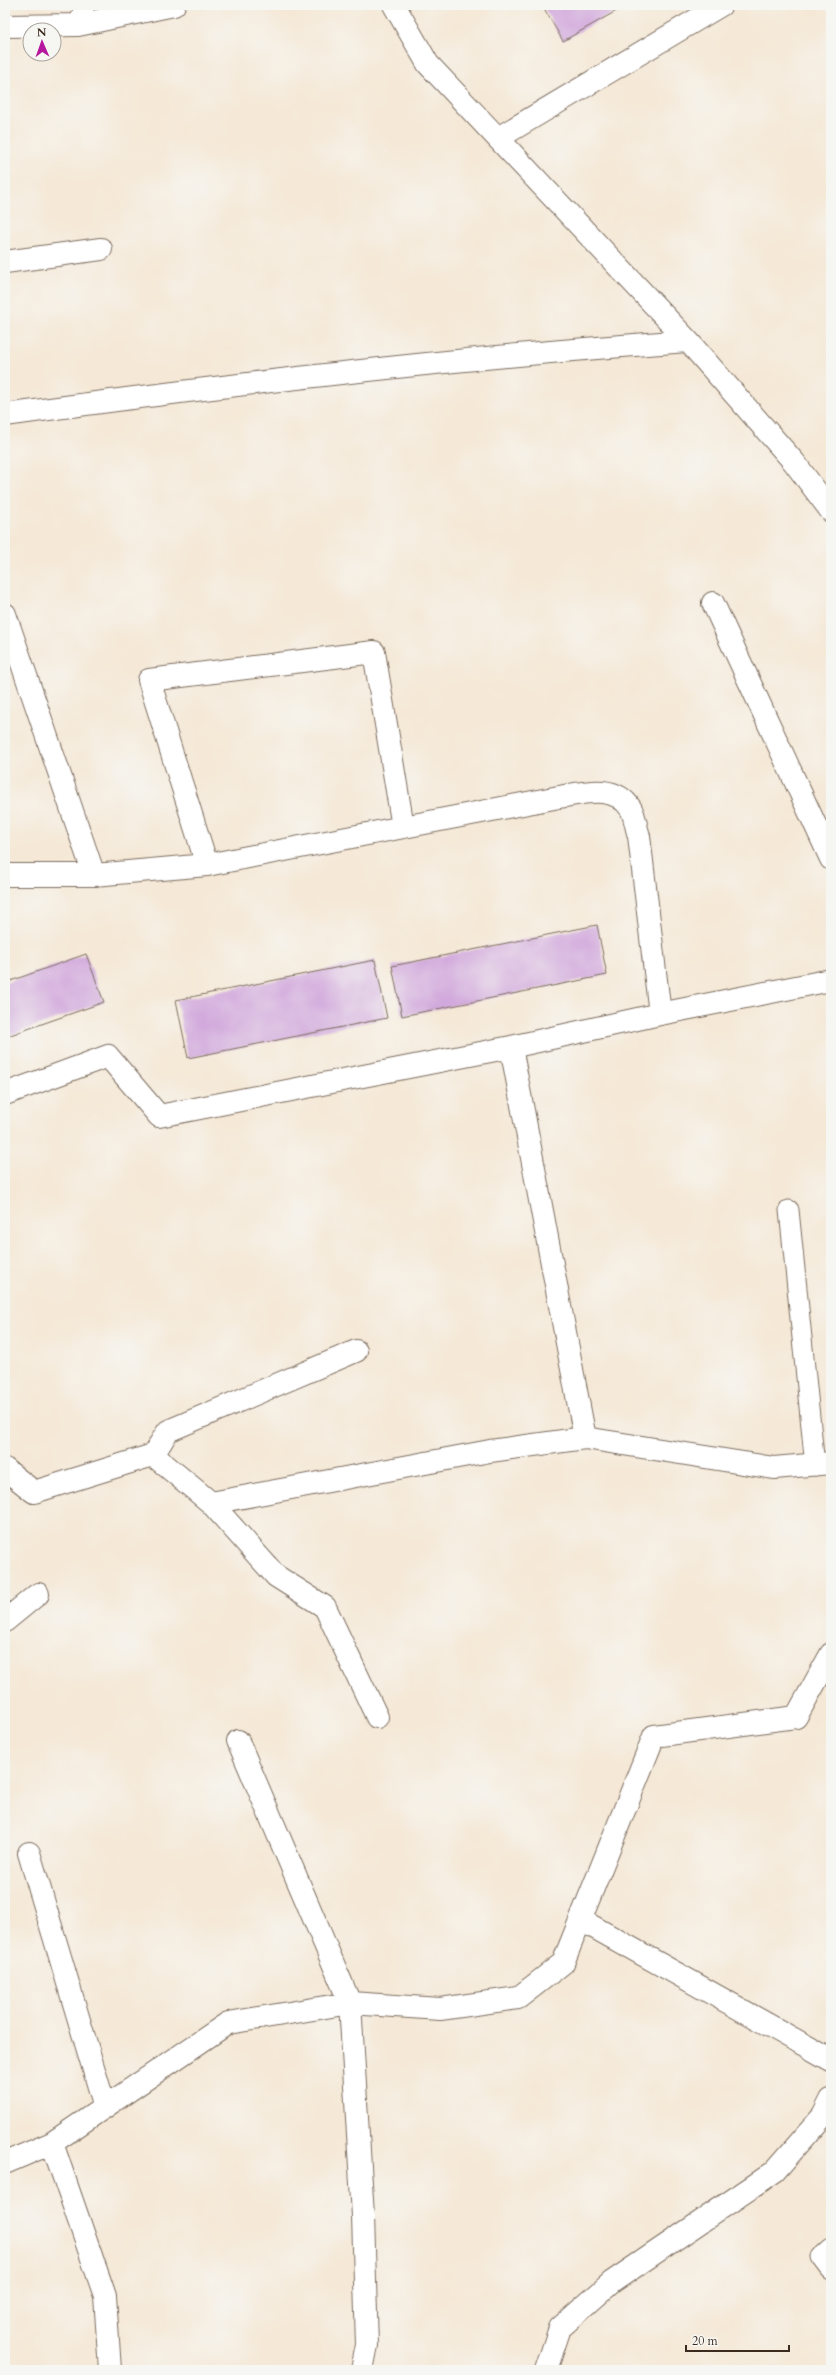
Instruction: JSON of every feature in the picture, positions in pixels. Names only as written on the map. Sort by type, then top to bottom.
[{"type":"street","points":[[5,26],[81,15],[174,5]]},
{"type":"street","points":[[394,5],[428,64],[688,340],[794,462],[831,511]]},
{"type":"street","points":[[498,138],[721,5]]},
{"type":"street","points":[[5,262],[101,249]]},
{"type":"street","points":[[5,415],[218,386],[593,347],[688,340]]},
{"type":"street","points":[[713,603],[831,859]]},
{"type":"street","points":[[5,614],[94,875]]},
{"type":"street","points":[[207,864],[149,680],[374,652],[403,827]]},
{"type":"street","points":[[5,875],[94,875],[207,864],[596,791],[610,793],[622,799],[632,810],[639,836],[660,1014]]},
{"type":"street","points":[[5,1094],[108,1056],[159,1116],[511,1047],[660,1014],[831,980]]},
{"type":"street","points":[[511,1047],[585,1438]]},
{"type":"street","points":[[5,1469],[34,1492],[153,1455],[168,1431],[356,1351]]},
{"type":"street","points":[[211,1503],[490,1451],[585,1438],[774,1468],[823,1464]]},
{"type":"street","points":[[153,1455],[211,1503],[276,1576],[325,1607],[377,1717]]},
{"type":"street","points":[[5,1621],[38,1594]]},
{"type":"street","points":[[5,2163],[52,2143],[228,2023],[350,2004],[440,2009],[518,1998],[563,1964],[654,1736],[796,1718],[831,1654]]},
{"type":"street","points":[[238,1741],[350,2004],[364,2232],[367,2345],[362,2370]]},
{"type":"street","points":[[29,1853],[105,2107]]},
{"type":"street","points":[[581,1920],[831,2060]]},
{"type":"street","points":[[546,2370],[560,2328],[612,2282],[774,2172],[828,2112]]},
{"type":"street","points":[[52,2143],[106,2296],[110,2370]]},
{"type":"lane","points":[[789,1210],[823,1464]]},
{"type":"lane","points":[[831,2248],[821,2257],[831,2270]]},
{"type":"building","points":[[542,5],[627,5],[563,41]]},
{"type":"building","points":[[597,925],[607,975],[402,1016],[392,966]]},
{"type":"building","points":[[86,954],[104,1002],[5,1037],[5,983]]},
{"type":"building","points":[[375,960],[387,1018],[188,1058],[176,1000]]}]
